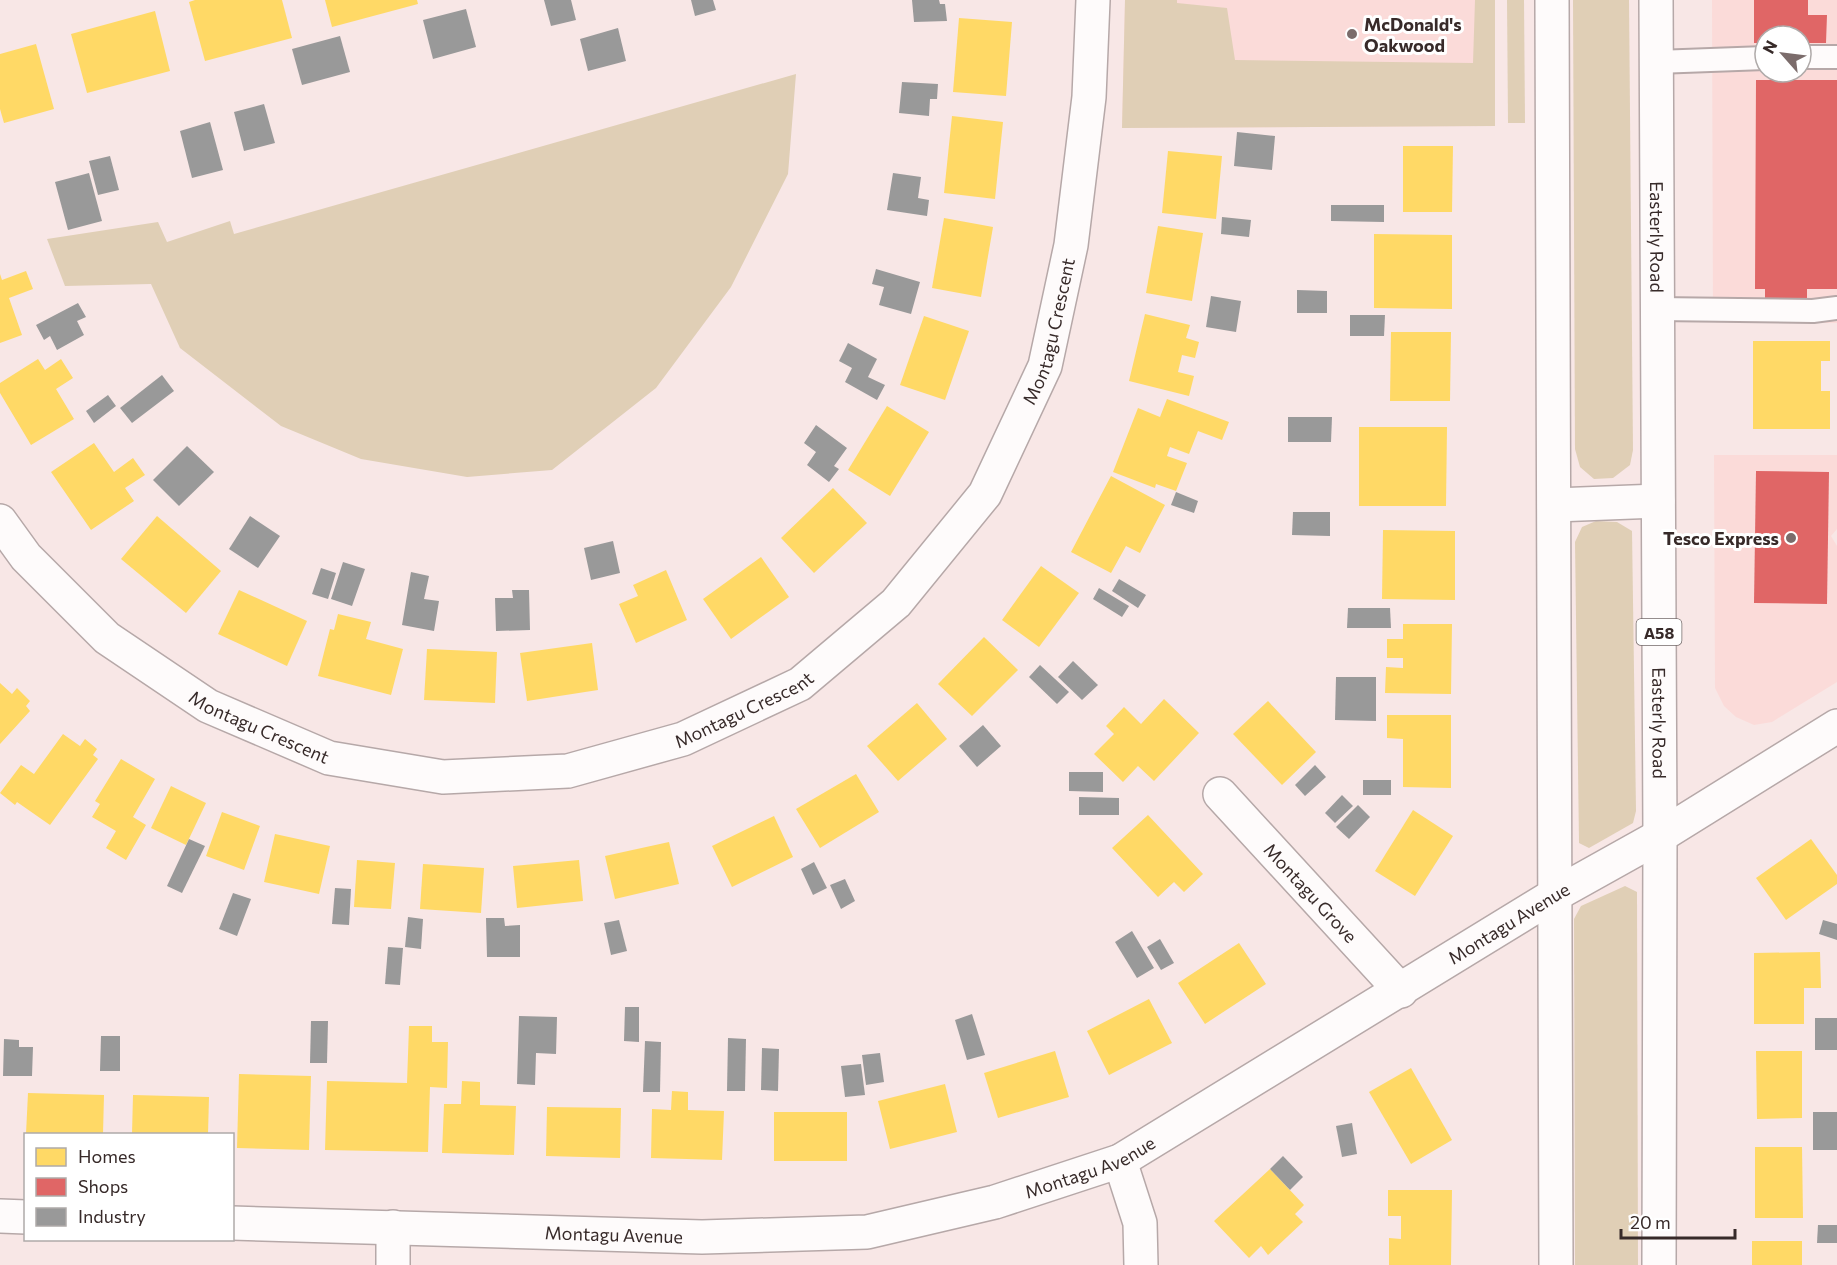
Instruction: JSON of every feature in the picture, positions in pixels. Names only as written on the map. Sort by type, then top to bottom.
[{"type":"street","name":"Montagu Crescent","points":[[0,521],[26,557],[107,638],[208,706],[329,758],[443,777],[568,771],[683,739],[800,684],[896,603],[985,494],[1045,366],[1072,234],[1089,97],[1093,0]]},
{"type":"street","points":[[1552,0],[1556,1265]]},
{"type":"street","name":"Easterly Road","points":[[1656,0],[1660,836],[1659,1265]]},
{"type":"street","points":[[1555,505],[1658,501]]},
{"type":"street","name":"Montagu Avenue","points":[[234,1222],[702,1237],[867,1232],[995,1202],[1120,1161],[1556,894],[1660,836],[1837,726]]},
{"type":"street","name":"Montagu Grove","points":[[1220,794],[1401,991]]},
{"type":"street","points":[[1120,1161],[1140,1223],[1142,1265]]},
{"type":"street","points":[[0,1216],[24,1217]]},
{"type":"street","points":[[393,1227],[393,1265]]},
{"type":"lane","points":[[1813,57],[1837,57]]},
{"type":"lane","points":[[1656,62],[1753,58]]},
{"type":"lane","points":[[1658,309],[1813,311],[1837,308]]},
{"type":"shaded area","points":[[1125,0],[1495,0],[1495,126],[1122,128]]},
{"type":"shaded area","points":[[1125,0],[1177,0],[1177,3],[1227,8],[1235,60],[1473,63],[1475,0],[1495,0],[1495,126],[1122,128]]},
{"type":"shaded area","points":[[1507,0],[1524,0],[1525,123],[1508,123]]},
{"type":"shaded area","points":[[1573,0],[1629,0],[1633,450],[1630,465],[1613,478],[1594,479],[1580,467],[1575,449]]},
{"type":"shaded area","points":[[1712,0],[1837,0],[1837,323],[1713,322]]},
{"type":"shaded area","points":[[796,74],[788,174],[731,287],[656,388],[552,470],[467,477],[361,459],[281,426],[180,348],[151,284],[65,286],[47,239],[158,222],[167,242],[230,221],[234,234]]},
{"type":"shaded area","points":[[1714,455],[1837,455],[1837,529],[1831,536],[1837,546],[1837,682],[1772,722],[1754,725],[1736,717],[1724,706],[1715,688]]},
{"type":"shaded area","points":[[1596,521],[1617,522],[1632,531],[1636,811],[1633,823],[1589,848],[1579,843],[1575,542],[1582,527]]},
{"type":"shaded area","points":[[1625,886],[1637,892],[1638,1265],[1575,1265],[1574,919],[1581,906]]},
{"type":"building: Homes","points":[[195,0],[282,0],[292,38],[205,61],[189,2]]},
{"type":"building: Homes","points":[[325,0],[417,0],[418,4],[332,27]]},
{"type":"building: Homes","points":[[155,11],[170,71],[87,93],[71,34]]},
{"type":"building: Homes","points":[[959,18],[1012,22],[1006,96],[953,92]]},
{"type":"building: Homes","points":[[36,44],[54,109],[4,123],[0,109],[0,54]]},
{"type":"building: Homes","points":[[952,116],[1003,122],[995,199],[944,193]]},
{"type":"building: Homes","points":[[1403,146],[1453,146],[1452,212],[1403,212]]},
{"type":"building: Homes","points":[[1168,151],[1222,156],[1216,219],[1162,213]]},
{"type":"building: Homes","points":[[944,218],[993,227],[981,297],[932,288]]},
{"type":"building: Homes","points":[[1158,226],[1203,233],[1192,301],[1146,293]]},
{"type":"building: Homes","points":[[1374,234],[1452,235],[1452,309],[1374,308]]},
{"type":"building: Homes","points":[[26,271],[33,289],[9,298],[22,335],[0,343],[0,274],[2,280]]},
{"type":"building: Homes","points":[[1145,314],[1190,325],[1186,338],[1199,342],[1195,358],[1182,355],[1178,372],[1194,376],[1189,396],[1129,381]]},
{"type":"building: Homes","points":[[924,316],[969,331],[945,400],[900,385]]},
{"type":"building: Homes","points":[[1391,332],[1451,332],[1450,401],[1390,401]]},
{"type":"building: Homes","points":[[1753,341],[1830,341],[1830,361],[1821,361],[1821,391],[1830,391],[1830,429],[1753,429]]},
{"type":"building: Homes","points":[[38,359],[45,370],[61,359],[73,378],[56,389],[74,419],[31,445],[0,393],[0,383]]},
{"type":"building: Homes","points":[[1167,399],[1229,422],[1222,440],[1198,431],[1189,454],[1170,447],[1167,456],[1187,463],[1176,491],[1156,484],[1155,488],[1113,472],[1138,408],[1160,417]]},
{"type":"building: Homes","points":[[887,406],[929,432],[890,496],[848,470]]},
{"type":"building: Homes","points":[[1359,427],[1447,427],[1446,506],[1359,506]]},
{"type":"building: Homes","points":[[94,443],[114,472],[133,458],[145,475],[125,488],[134,501],[91,530],[51,472]]},
{"type":"building: Homes","points":[[1111,476],[1165,505],[1140,553],[1126,546],[1111,573],[1071,552]]},
{"type":"building: Homes","points":[[833,488],[867,523],[814,573],[781,538]]},
{"type":"building: Homes","points":[[157,516],[221,571],[186,613],[121,559]]},
{"type":"building: Homes","points":[[1383,530],[1455,531],[1455,600],[1382,599]]},
{"type":"building: Homes","points":[[761,557],[789,597],[731,639],[703,599]]},
{"type":"building: Homes","points":[[1041,566],[1079,593],[1039,647],[1002,620]]},
{"type":"building: Homes","points":[[666,570],[687,620],[636,643],[619,604],[638,596],[633,585]]},
{"type":"building: Homes","points":[[239,590],[307,621],[287,666],[218,634]]},
{"type":"building: Homes","points":[[338,614],[371,622],[366,639],[403,649],[391,695],[318,676],[330,629],[334,630]]},
{"type":"building: Homes","points":[[1403,624],[1452,624],[1451,694],[1385,693],[1386,667],[1403,668],[1403,658],[1387,658],[1387,639],[1403,639]]},
{"type":"building: Homes","points":[[984,637],[1018,670],[972,716],[938,684]]},
{"type":"building: Homes","points":[[592,643],[598,690],[527,701],[520,653]]},
{"type":"building: Homes","points":[[427,649],[497,652],[495,703],[424,700]]},
{"type":"building: Homes","points":[[0,683],[12,694],[17,688],[30,701],[26,706],[30,711],[0,744]]},
{"type":"building: Homes","points":[[1164,699],[1199,733],[1154,781],[1138,766],[1123,782],[1094,754],[1114,734],[1106,726],[1124,707],[1141,724]]},
{"type":"building: Homes","points":[[1268,701],[1316,752],[1282,785],[1233,734]]},
{"type":"building: Homes","points":[[917,703],[947,739],[898,781],[867,746]]},
{"type":"building: Homes","points":[[1387,715],[1451,715],[1451,788],[1403,787],[1403,739],[1387,738]]},
{"type":"building: Homes","points":[[63,734],[80,746],[85,739],[97,749],[93,755],[98,759],[50,825],[17,802],[15,805],[0,793],[21,765],[34,774]]},
{"type":"building: Homes","points":[[121,759],[155,779],[133,817],[146,825],[126,860],[106,848],[116,831],[92,817],[100,804],[95,801]]},
{"type":"building: Homes","points":[[856,774],[879,812],[820,848],[796,809]]},
{"type":"building: Homes","points":[[171,786],[206,803],[186,845],[151,828]]},
{"type":"building: Homes","points":[[1413,810],[1453,836],[1415,896],[1375,871]]},
{"type":"building: Homes","points":[[222,812],[260,826],[244,870],[206,856]]},
{"type":"building: Homes","points":[[1148,815],[1203,874],[1184,892],[1174,882],[1158,897],[1112,848]]},
{"type":"building: Homes","points":[[774,816],[793,857],[732,887],[712,846]]},
{"type":"building: Homes","points":[[275,834],[330,846],[319,894],[264,882]]},
{"type":"building: Homes","points":[[1811,839],[1837,875],[1837,884],[1786,920],[1756,878]]},
{"type":"building: Homes","points":[[669,842],[679,884],[615,899],[605,856]]},
{"type":"building: Homes","points":[[357,860],[395,863],[391,909],[354,907]]},
{"type":"building: Homes","points":[[579,860],[583,901],[517,908],[513,866]]},
{"type":"building: Homes","points":[[423,864],[484,868],[481,913],[420,909]]},
{"type":"building: Homes","points":[[1239,943],[1266,984],[1205,1024],[1178,983]]},
{"type":"building: Homes","points":[[1820,952],[1821,988],[1804,988],[1804,1024],[1754,1024],[1754,953]]},
{"type":"building: Homes","points":[[1149,999],[1172,1043],[1109,1075],[1087,1031]]},
{"type":"building: Homes","points":[[409,1026],[432,1026],[432,1042],[448,1042],[447,1088],[430,1087],[428,1152],[325,1150],[327,1081],[407,1083]]},
{"type":"building: Homes","points":[[1055,1051],[1069,1097],[998,1118],[984,1073]]},
{"type":"building: Homes","points":[[1756,1051],[1802,1051],[1802,1118],[1757,1119]]},
{"type":"building: Homes","points":[[1411,1068],[1452,1140],[1411,1164],[1369,1092]]},
{"type":"building: Homes","points":[[239,1074],[311,1076],[309,1150],[237,1148]]},
{"type":"building: Homes","points":[[462,1081],[480,1082],[480,1105],[516,1106],[514,1155],[442,1153],[444,1104],[461,1104]]},
{"type":"building: Homes","points":[[945,1084],[957,1132],[890,1149],[878,1101]]},
{"type":"building: Homes","points":[[672,1091],[688,1092],[688,1110],[724,1111],[722,1160],[651,1158],[652,1109],[671,1110]]},
{"type":"building: Homes","points":[[28,1093],[104,1095],[103,1133],[26,1133]]},
{"type":"building: Homes","points":[[133,1095],[209,1097],[208,1133],[132,1133]]},
{"type":"building: Homes","points":[[547,1107],[621,1108],[620,1158],[546,1156]]},
{"type":"building: Homes","points":[[774,1112],[847,1112],[847,1161],[774,1161]]},
{"type":"building: Homes","points":[[1755,1147],[1802,1147],[1803,1218],[1755,1218]]},
{"type":"building: Homes","points":[[1270,1169],[1304,1205],[1295,1214],[1303,1222],[1268,1255],[1261,1246],[1249,1258],[1214,1221]]},
{"type":"building: Homes","points":[[1388,1190],[1452,1190],[1451,1265],[1389,1265],[1389,1238],[1401,1239],[1401,1216],[1388,1216]]},
{"type":"building: Homes","points":[[1752,1241],[1802,1241],[1802,1265],[1752,1265]]},
{"type":"building: Shops","points":[[1754,0],[1808,0],[1808,15],[1827,15],[1826,43],[1813,43],[1813,24],[1754,24]]},
{"type":"building: Shops","points":[[1813,80],[1837,80],[1837,289],[1807,289],[1807,306],[1765,306],[1765,289],[1755,289],[1756,84],[1813,84]]},
{"type":"building: Shops","name":"Tesco Express","points":[[1756,471],[1829,472],[1827,604],[1754,603]]},
{"type":"building: Industry","points":[[544,0],[571,0],[576,20],[551,26]]},
{"type":"building: Industry","points":[[691,0],[713,0],[716,10],[695,16]]},
{"type":"building: Industry","points":[[912,0],[939,0],[940,4],[945,4],[947,21],[914,22]]},
{"type":"building: Industry","points":[[466,9],[476,47],[433,59],[423,20]]},
{"type":"building: Industry","points":[[618,28],[626,61],[588,71],[580,39]]},
{"type":"building: Industry","points":[[340,36],[350,72],[302,85],[292,49]]},
{"type":"building: Industry","points":[[902,82],[938,84],[937,99],[930,99],[929,116],[899,113]]},
{"type":"building: Industry","points":[[264,104],[275,143],[244,151],[234,112]]},
{"type":"building: Industry","points":[[210,122],[223,170],[192,178],[180,131]]},
{"type":"building: Industry","points":[[1237,132],[1275,136],[1272,170],[1234,166]]},
{"type":"building: Industry","points":[[110,156],[119,190],[98,195],[89,161]]},
{"type":"building: Industry","points":[[89,173],[102,221],[68,230],[55,182]]},
{"type":"building: Industry","points":[[893,173],[921,177],[918,198],[929,200],[927,216],[887,210]]},
{"type":"building: Industry","points":[[1331,205],[1384,205],[1384,222],[1331,221]]},
{"type":"building: Industry","points":[[1222,217],[1251,220],[1249,237],[1221,234]]},
{"type":"building: Industry","points":[[876,269],[920,282],[911,314],[879,305],[884,287],[872,284]]},
{"type":"building: Industry","points":[[1297,290],[1327,291],[1327,313],[1297,313]]},
{"type":"building: Industry","points":[[1211,296],[1241,301],[1236,332],[1206,327]]},
{"type":"building: Industry","points":[[78,303],[86,317],[77,321],[84,335],[57,350],[50,336],[44,340],[36,325]]},
{"type":"building: Industry","points":[[1350,315],[1385,315],[1384,336],[1350,336]]},
{"type":"building: Industry","points":[[848,343],[877,359],[868,377],[885,385],[877,400],[845,382],[852,368],[839,361]]},
{"type":"building: Industry","points":[[162,375],[174,391],[132,423],[120,408]]},
{"type":"building: Industry","points":[[108,395],[116,406],[94,423],[86,411]]},
{"type":"building: Industry","points":[[1288,417],[1332,417],[1331,442],[1288,442]]},
{"type":"building: Industry","points":[[816,425],[847,448],[834,466],[839,469],[829,482],[807,465],[816,452],[804,443]]},
{"type":"building: Industry","points":[[187,446],[214,472],[179,506],[153,480]]},
{"type":"building: Industry","points":[[1176,492],[1198,501],[1194,513],[1171,505]]},
{"type":"building: Industry","points":[[1293,512],[1330,512],[1330,536],[1292,535]]},
{"type":"building: Industry","points":[[250,516],[280,536],[258,568],[229,549]]},
{"type":"building: Industry","points":[[613,541],[620,573],[591,580],[584,548]]},
{"type":"building: Industry","points":[[343,562],[365,569],[352,606],[331,599]]},
{"type":"building: Industry","points":[[321,568],[336,573],[328,599],[312,594]]},
{"type":"building: Industry","points":[[411,572],[429,576],[424,599],[439,601],[434,631],[402,625]]},
{"type":"building: Industry","points":[[1119,579],[1146,595],[1138,608],[1112,591]]},
{"type":"building: Industry","points":[[1099,588],[1129,606],[1122,617],[1093,599]]},
{"type":"building: Industry","points":[[512,590],[529,590],[530,630],[496,631],[495,598],[513,598]]},
{"type":"building: Industry","points":[[1348,608],[1390,608],[1391,628],[1347,628]]},
{"type":"building: Industry","points":[[1073,661],[1098,685],[1082,700],[1058,677]]},
{"type":"building: Industry","points":[[1040,665],[1069,692],[1057,704],[1029,677]]},
{"type":"building: Industry","points":[[1336,677],[1376,677],[1376,721],[1335,720]]},
{"type":"building: Industry","points":[[983,725],[1001,746],[977,767],[959,746]]},
{"type":"building: Industry","points":[[1315,765],[1326,777],[1305,796],[1295,785]]},
{"type":"building: Industry","points":[[1069,772],[1103,772],[1103,792],[1069,791]]},
{"type":"building: Industry","points":[[1363,780],[1391,780],[1391,795],[1363,795]]},
{"type":"building: Industry","points":[[1342,795],[1353,806],[1335,823],[1325,813]]},
{"type":"building: Industry","points":[[1079,797],[1119,798],[1119,815],[1079,815]]},
{"type":"building: Industry","points":[[1358,805],[1370,817],[1349,839],[1336,827]]},
{"type":"building: Industry","points":[[189,839],[205,846],[182,893],[167,886]]},
{"type":"building: Industry","points":[[814,862],[827,888],[813,895],[801,869]]},
{"type":"building: Industry","points":[[845,879],[855,901],[841,909],[830,885]]},
{"type":"building: Industry","points":[[335,888],[351,889],[349,925],[332,924]]},
{"type":"building: Industry","points":[[233,893],[251,899],[237,936],[219,929]]},
{"type":"building: Industry","points":[[408,917],[423,919],[421,949],[405,947]]},
{"type":"building: Industry","points":[[486,918],[504,918],[505,926],[520,925],[520,957],[487,957]]},
{"type":"building: Industry","points":[[619,920],[627,951],[611,955],[604,923]]},
{"type":"building: Industry","points":[[1823,920],[1837,924],[1837,940],[1819,934]]},
{"type":"building: Industry","points":[[1132,931],[1154,968],[1137,978],[1115,942]]},
{"type":"building: Industry","points":[[1160,939],[1174,963],[1161,970],[1147,947]]},
{"type":"building: Industry","points":[[388,947],[403,948],[400,985],[385,984]]},
{"type":"building: Industry","points":[[625,1007],[639,1007],[639,1042],[624,1041]]},
{"type":"building: Industry","points":[[972,1014],[985,1055],[967,1060],[955,1020]]},
{"type":"building: Industry","points":[[519,1016],[557,1017],[556,1054],[536,1053],[535,1085],[517,1084]]},
{"type":"building: Industry","points":[[1815,1018],[1837,1018],[1837,1050],[1815,1050]]},
{"type":"building: Industry","points":[[311,1021],[328,1021],[327,1063],[310,1063]]},
{"type":"building: Industry","points":[[101,1036],[120,1036],[120,1071],[100,1071]]},
{"type":"building: Industry","points":[[728,1038],[746,1039],[745,1091],[727,1091]]},
{"type":"building: Industry","points":[[4,1039],[19,1040],[19,1047],[33,1047],[32,1076],[3,1076]]},
{"type":"building: Industry","points":[[645,1041],[661,1042],[660,1092],[643,1092]]},
{"type":"building: Industry","points":[[762,1048],[779,1049],[778,1091],[761,1090]]},
{"type":"building: Industry","points":[[880,1053],[884,1082],[866,1085],[862,1055]]},
{"type":"building: Industry","points":[[861,1064],[865,1095],[845,1097],[841,1066]]},
{"type":"building: Industry","points":[[1813,1112],[1837,1112],[1837,1150],[1813,1150]]},
{"type":"building: Industry","points":[[1352,1123],[1357,1154],[1342,1157],[1336,1126]]},
{"type":"building: Industry","points":[[1283,1156],[1303,1177],[1290,1190],[1270,1169]]},
{"type":"building: Industry","points":[[1818,1225],[1837,1225],[1837,1243],[1817,1243]]},
{"type":"place","name":"McDonald's Oakwood","points":[[1352,34]]},
{"type":"place","name":"Tesco Express","points":[[1791,538]]}]
